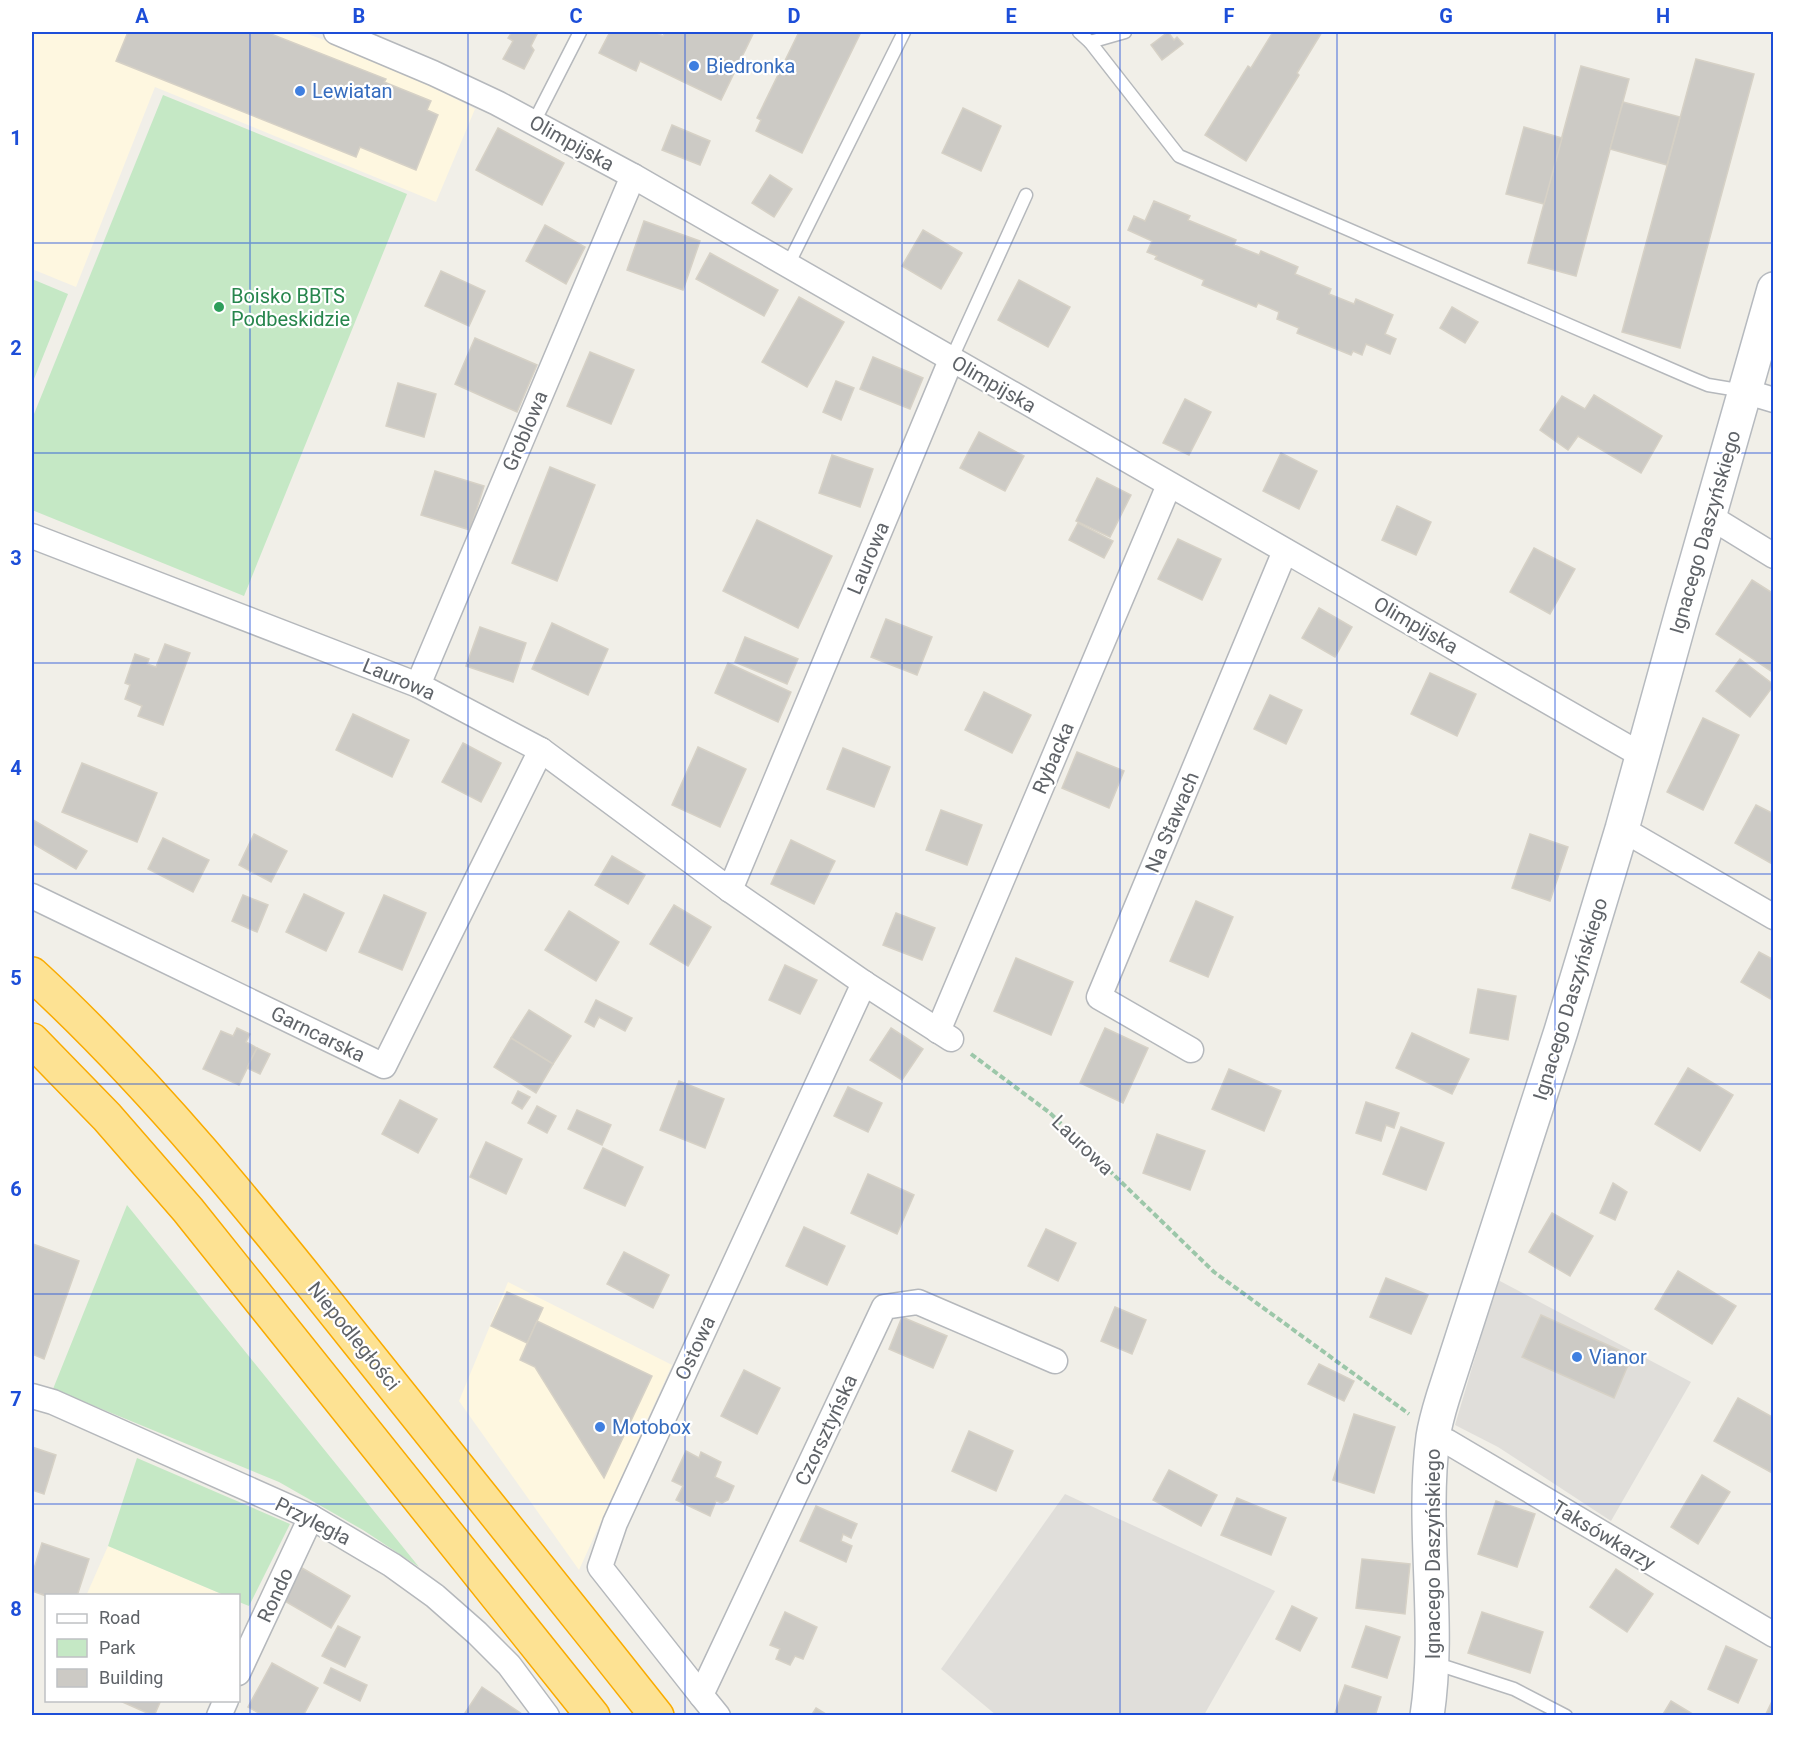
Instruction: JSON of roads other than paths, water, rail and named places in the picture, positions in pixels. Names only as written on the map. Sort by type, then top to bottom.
[{"type":"highway","name":"Niepodległości","points":[[32,974],[129,1072],[224,1176],[657,1716]]},
{"type":"highway","points":[[32,1040],[107,1117],[188,1210],[593,1716]]},
{"type":"street","name":"Olimpijska","points":[[336,32],[434,73],[534,122],[633,176],[1643,756]]},
{"type":"street","name":"Groblowa","points":[[418,685],[633,176]]},
{"type":"street","name":"Ignacego Daszyńskiego","points":[[1427,1716],[1432,1663],[1430,1479],[1422,1426],[1446,1386],[1561,1031],[1643,756],[1709,516],[1759,396],[1773,289]]},
{"type":"street","name":"Laurowa","points":[[730,890],[951,360]]},
{"type":"street","name":"Rybacka","points":[[944,1035],[1169,484]]},
{"type":"street","points":[[1709,516],[1773,555]]},
{"type":"street","name":"Laurowa","points":[[32,536],[418,685],[541,750],[730,890],[864,983],[944,1035]]},
{"type":"street","name":"Na Stawach","points":[[1191,1050],[1099,997],[1285,550]]},
{"type":"street","name":"Garncarska","points":[[32,896],[384,1066],[541,750]]},
{"type":"street","points":[[1622,829],[1773,917]]},
{"type":"street","name":"Ostowa","points":[[702,1695],[600,1567],[615,1523],[864,983]]},
{"type":"street","name":"Czorsztyńska","points":[[702,1695],[884,1307],[918,1302],[1055,1361]]},
{"type":"street","name":"Przyległa","points":[[32,1396],[53,1402],[311,1517],[392,1565],[435,1596],[477,1633],[508,1665],[547,1716]]},
{"type":"street","name":"Taksówkarzy","points":[[1422,1426],[1773,1635]]},
{"type":"street","name":"Rondo","points":[[240,1669],[311,1517]]},
{"type":"street","points":[[702,1695],[718,1716]]},
{"type":"street","points":[[219,1716],[225,1702]]},
{"type":"lane","points":[[534,122],[580,32]]},
{"type":"lane","points":[[788,265],[904,32]]},
{"type":"lane","points":[[1079,32],[1090,42],[1179,156],[1708,385],[1759,396]]},
{"type":"lane","points":[[1090,42],[1125,32]]},
{"type":"lane","points":[[951,360],[1026,195]]},
{"type":"lane","points":[[1432,1663],[1514,1689],[1566,1716]]},
{"type":"place","name":"Biedronka","points":[[694,66]]},
{"type":"place","name":"Lewiatan","points":[[300,91]]},
{"type":"place","name":"Boisko BBTS Podbeskidzie","points":[[219,307]]},
{"type":"place","name":"Vianor","points":[[1577,1357]]},
{"type":"place","name":"Motobox","points":[[600,1427]]}]
